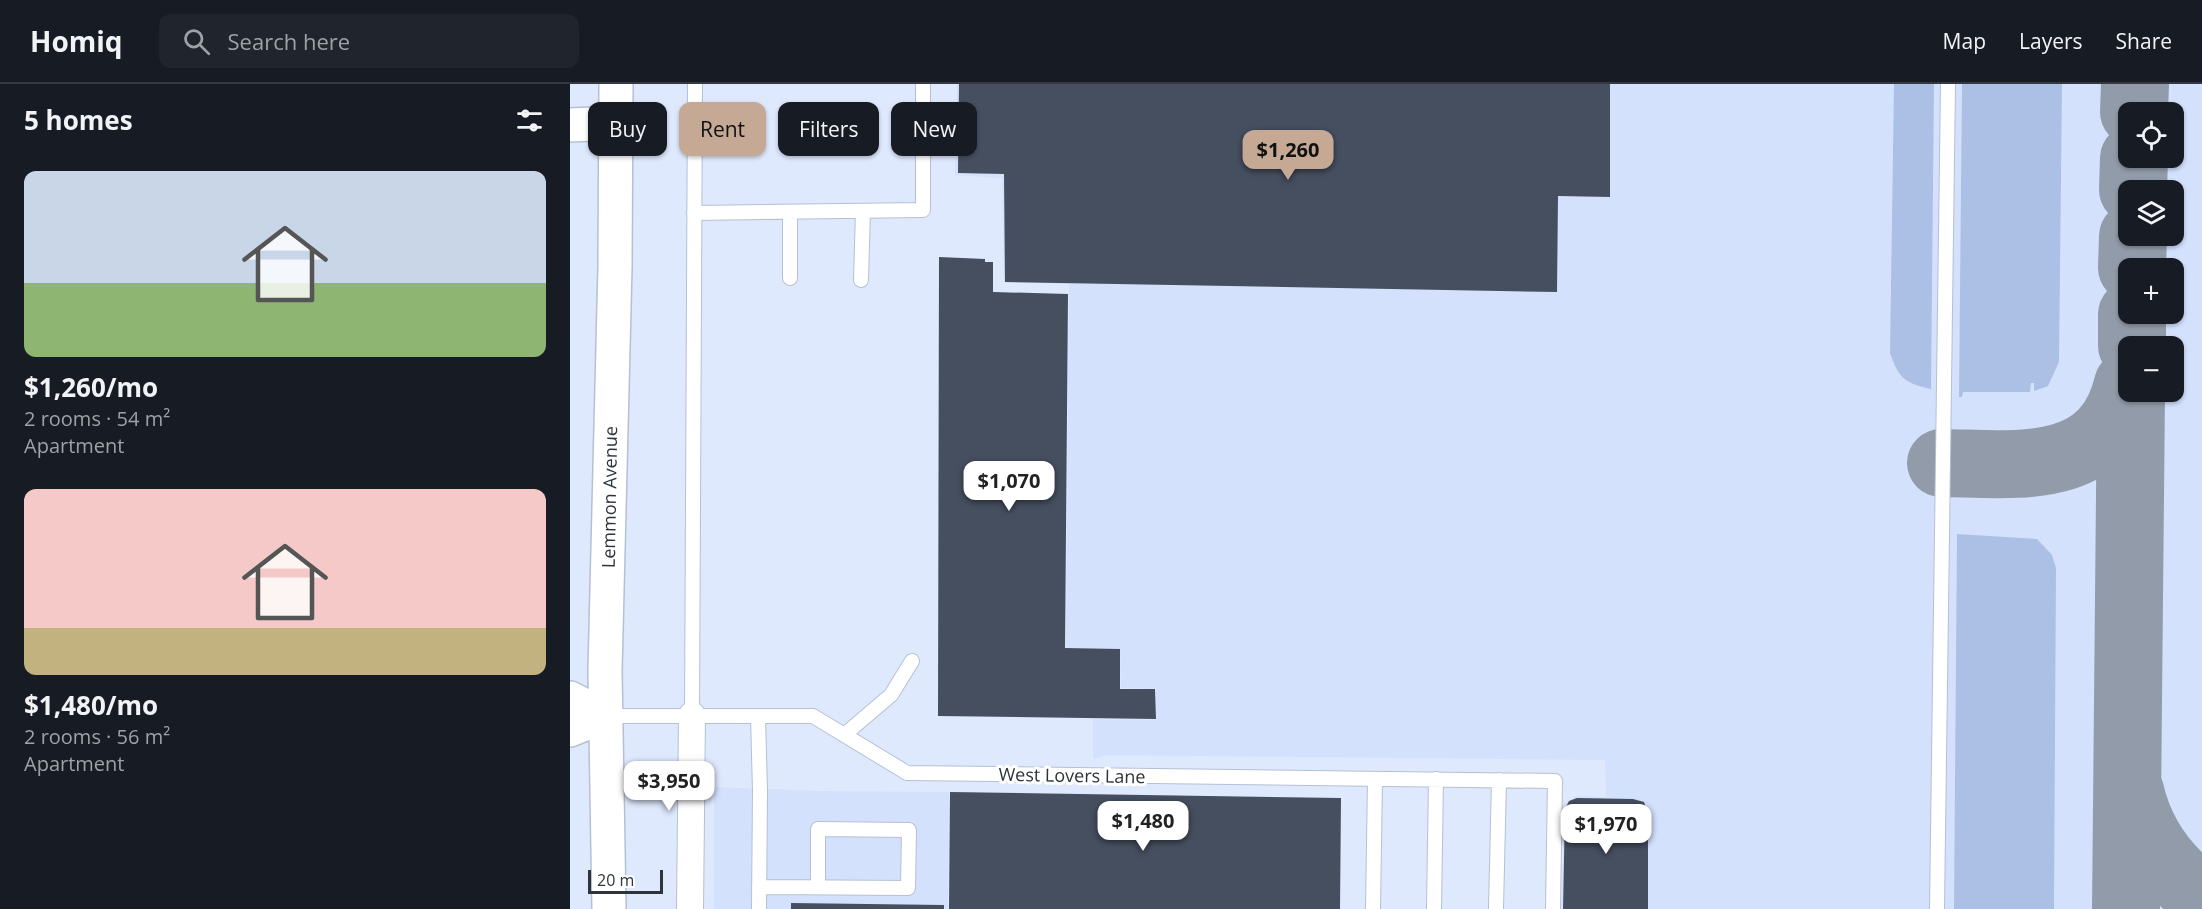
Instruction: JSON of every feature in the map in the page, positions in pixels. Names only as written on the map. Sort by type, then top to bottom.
[{"type":"main road","name":"Lemmon Avenue","points":[[616,84],[616,102]]},
{"type":"main road","points":[[570,125],[588,124]]},
{"type":"main road","name":"Lemmon Avenue","points":[[609,909],[605,716],[615,156]]},
{"type":"main road","name":"West Lovers Lane","points":[[570,698],[605,716]]},
{"type":"main road","name":"West Lovers Lane","points":[[570,730],[605,716]]},
{"type":"street","points":[[690,909],[692,715]]},
{"type":"lane","points":[[692,715],[694,84]]},
{"type":"lane","points":[[1937,909],[1948,84]]},
{"type":"lane","points":[[694,213],[923,210],[923,85]]},
{"type":"lane","points":[[861,280],[863,211]]},
{"type":"lane","points":[[790,212],[790,278]]},
{"type":"lane","points":[[844,735],[891,695],[912,661]]},
{"type":"lane","name":"West Lovers Lane","points":[[605,716],[813,716],[907,774],[1555,781],[1553,909]]},
{"type":"lane","points":[[758,716],[759,909]]},
{"type":"lane","points":[[1373,909],[1375,779]]},
{"type":"lane","points":[[1434,909],[1436,779]]},
{"type":"lane","points":[[1496,909],[1499,780]]},
{"type":"lane","points":[[759,887],[908,888],[909,830],[818,829],[818,887]]},
{"type":"shaded area","points":[[957,84],[2202,84],[2202,909],[1562,909],[1564,807],[1576,796],[1606,797],[1605,760],[1108,755],[1093,759],[1093,719],[1156,720],[1156,689],[1121,688],[1120,649],[1066,648],[1069,284],[1004,282],[1002,178],[955,175],[955,156],[977,156],[977,102],[957,102]]},
{"type":"shaded area","points":[[1894,84],[1934,84],[1931,389],[1909,382],[1904,378],[1890,353]]},
{"type":"shaded area","points":[[1962,84],[2062,84],[2059,362],[2048,386],[2034,391],[2034,383],[2031,383],[2030,392],[1963,392],[1962,397],[1959,397]]},
{"type":"shaded area","points":[[1957,534],[2037,539],[2052,555],[2056,568],[2054,909],[1954,909]]},
{"type":"shaded area","points":[[714,787],[949,792],[948,909],[714,909]]},
{"type":"building","points":[[959,84],[1610,84],[1610,197],[1558,196],[1557,292],[1005,282],[1004,174],[958,173],[958,156],[977,156],[977,102],[959,102]]},
{"type":"building","points":[[939,257],[985,259],[985,262],[993,262],[993,292],[1068,294],[1065,648],[1120,649],[1120,689],[1155,689],[1156,719],[938,716]]},
{"type":"building","points":[[950,792],[1341,798],[1340,909],[949,909]]},
{"type":"building","points":[[1577,798],[1633,799],[1644,802],[1648,814],[1648,909],[1563,909],[1565,809],[1569,801]]},
{"type":"building","points":[[791,903],[944,905],[944,909],[791,909]]},
{"type":"taxiway","points":[[2134,102],[2135,84]]},
{"type":"taxiway","points":[[2133,180],[2134,168]]},
{"type":"taxiway","points":[[2132,258],[2133,246]]},
{"type":"taxiway","points":[[2132,324],[2132,336]]},
{"type":"taxiway","points":[[1941,463],[2027,463],[2054,459],[2079,451],[2100,436],[2117,414],[2121,402]]},
{"type":"taxiway","points":[[2126,909],[2131,402]]},
{"type":"taxiway","points":[[2130,791],[2147,837],[2177,875],[2202,896]]}]
